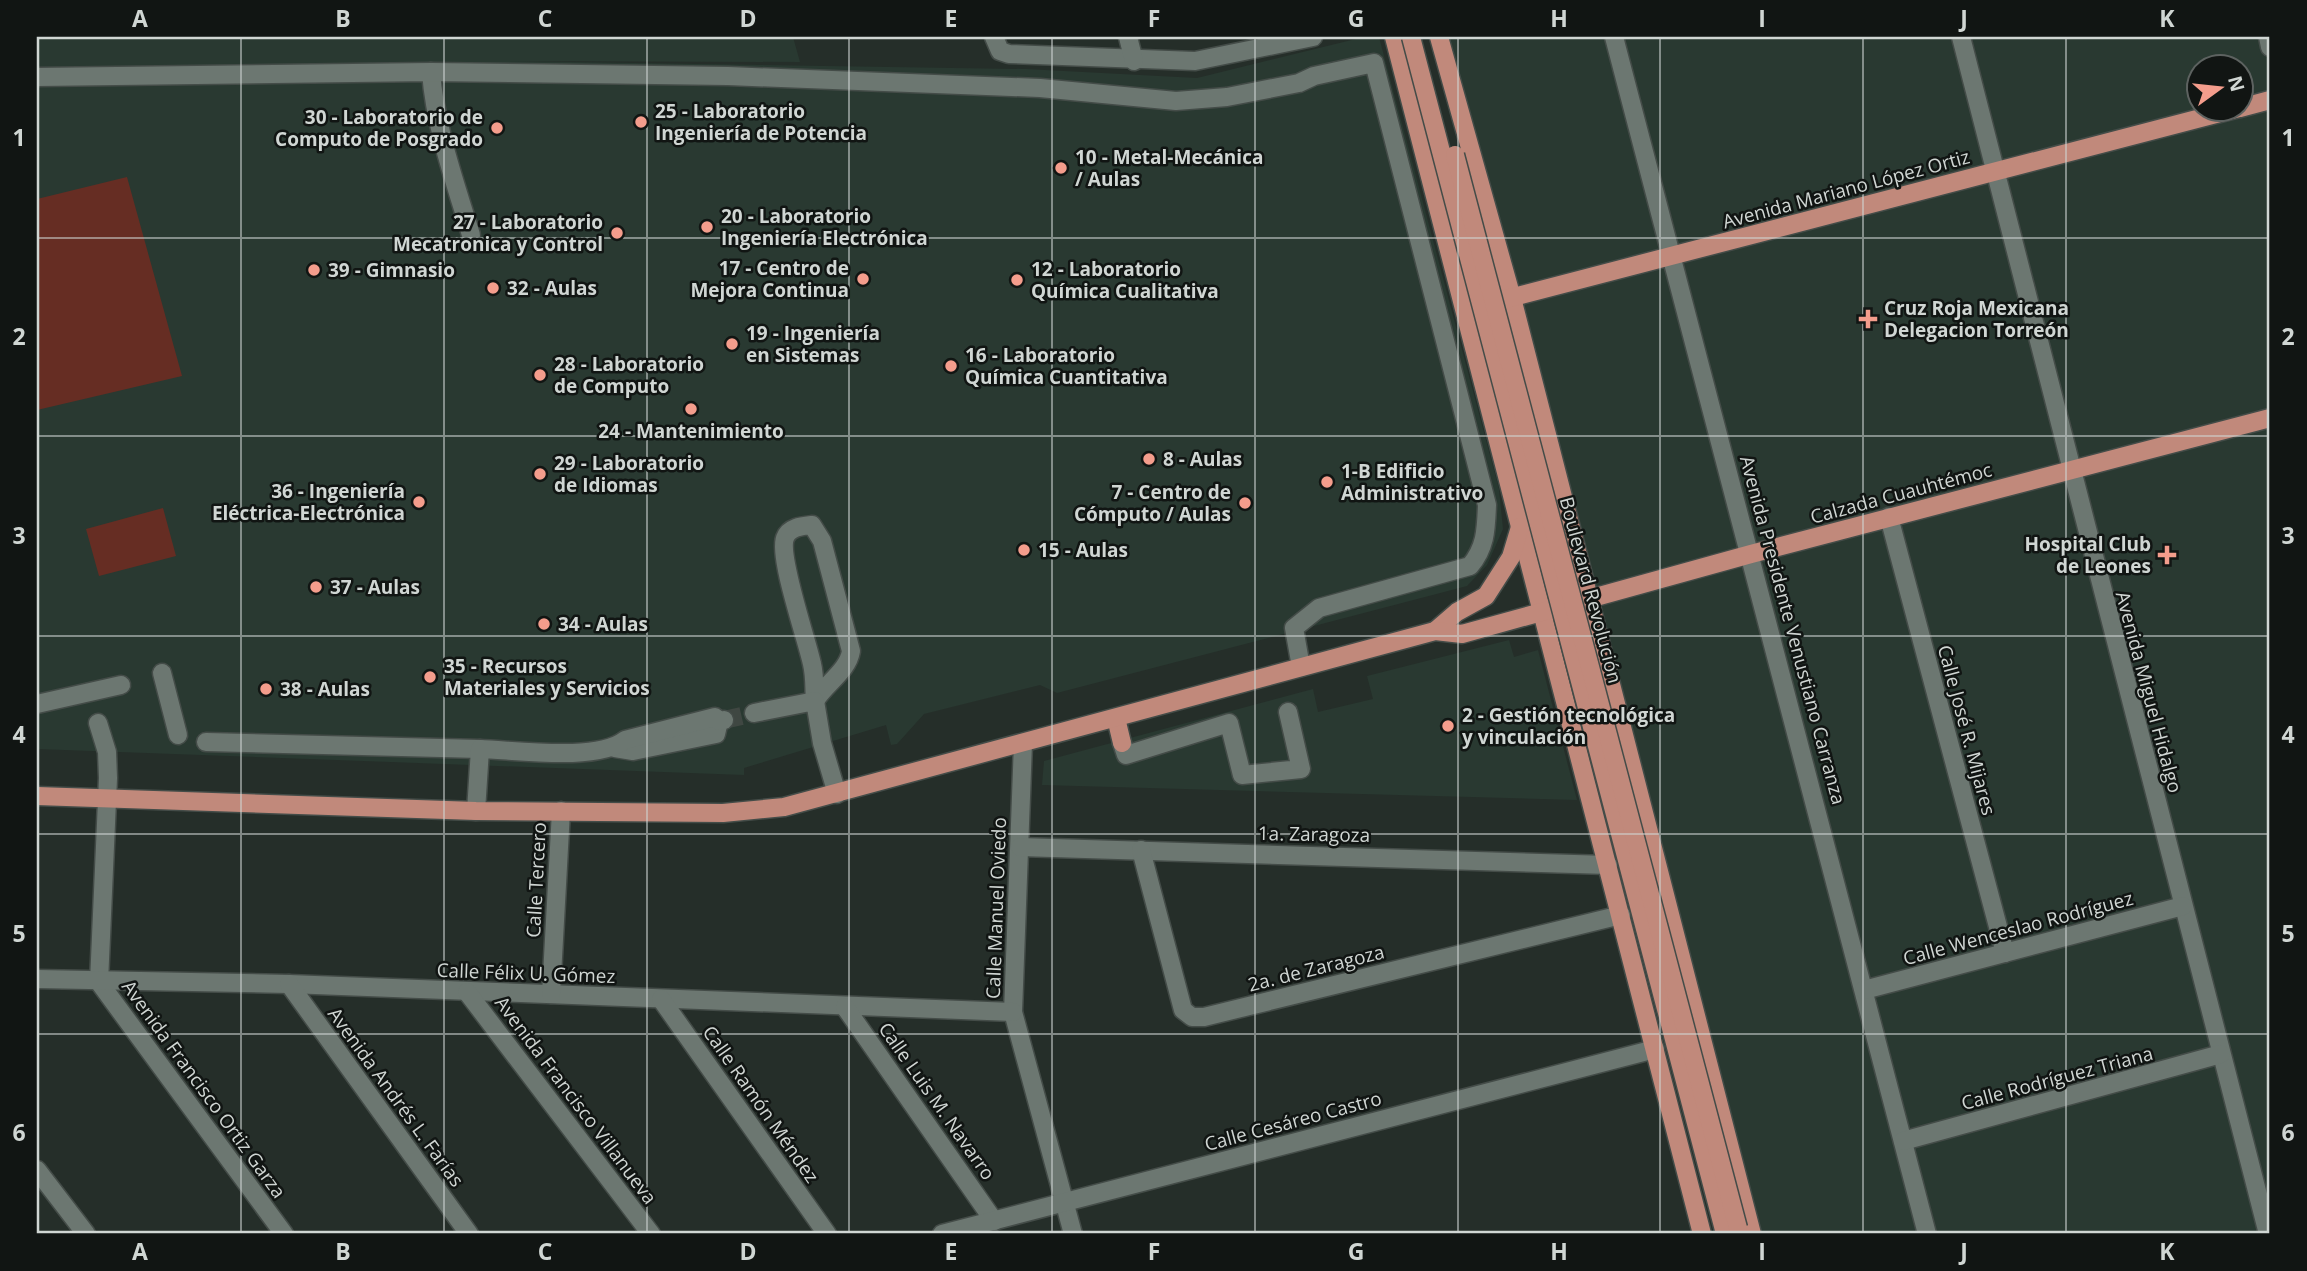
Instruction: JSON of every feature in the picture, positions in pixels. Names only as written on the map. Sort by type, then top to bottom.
[{"type":"main road","points":[[1394,37],[1702,1234]]},
{"type":"main road","name":"Boulevard Revolución","points":[[1411,37],[1736,1232]]},
{"type":"main road","name":"Boulevard Revolución","points":[[1423,37],[1736,1232]]},
{"type":"main road","points":[[1439,37],[1511,298],[1630,760],[1736,1232]]},
{"type":"main road","name":"Avenida Mariano López Ortiz","points":[[1465,310],[2187,122]]},
{"type":"main road","name":"Calzada Cuauhtémoc","points":[[1435,631],[1462,634],[1889,517],[2270,418]]},
{"type":"main road","points":[[37,796],[476,811],[723,813],[784,807],[1435,631],[1457,612],[1486,596],[1511,557],[1521,526]]},
{"type":"main road","points":[[1116,718],[1122,743]]},
{"type":"main road","points":[[1584,772],[1608,755],[1626,754],[1630,760]]},
{"type":"street","points":[[1128,37],[1135,61]]},
{"type":"street","points":[[997,44],[1009,54],[1135,61],[1195,61],[1264,43],[1313,37]]},
{"type":"street","name":"Avenida Presidente Venustiano Carranza","points":[[1615,37],[1927,1234]]},
{"type":"street","name":"Avenida Miguel Hidalgo","points":[[1961,37],[2268,1234]]},
{"type":"street","points":[[2268,37],[2270,47]]},
{"type":"street","points":[[37,77],[431,72],[815,79],[1062,89],[1176,101],[1227,97],[1299,83],[1314,76],[1374,62],[1487,505],[1486,531],[1481,553],[1470,566],[1319,608],[1298,621],[1294,628],[1301,667]]},
{"type":"street","points":[[431,72],[433,95],[471,235]]},
{"type":"street","name":"Calle José R. Mijares","points":[[1889,517],[2005,953]]},
{"type":"street","points":[[754,713],[815,701],[822,689],[850,659],[851,651],[822,541],[812,525],[800,526],[789,532],[784,540],[788,569],[813,665],[815,701],[822,743],[837,794]]},
{"type":"street","points":[[162,673],[178,735]]},
{"type":"street","points":[[37,704],[121,685]]},
{"type":"street","points":[[1122,743],[1126,755],[1229,723],[1242,775],[1301,769],[1288,712]]},
{"type":"street","points":[[205,742],[570,752],[615,748],[625,740],[715,717],[722,721]]},
{"type":"street","name":"Avenida Francisco Ortiz Garza","points":[[98,723],[107,752],[108,798],[99,982],[284,1234]]},
{"type":"street","name":"Calle Manuel Oviedo","points":[[1023,743],[1013,1012],[1073,1234]]},
{"type":"street","points":[[476,811],[480,749]]},
{"type":"street","name":"Calle Tercero","points":[[551,994],[561,811]]},
{"type":"street","name":"1a. Zaragoza","points":[[1020,848],[1608,865]]},
{"type":"street","name":"2a. de Zaragoza","points":[[1141,850],[1184,1010],[1192,1017],[1205,1017],[1621,915]]},
{"type":"street","name":"Calle Wenceslao Rodríguez","points":[[1864,990],[2183,906]]},
{"type":"street","name":"Calle Félix U. Gómez","points":[[37,979],[289,984],[1013,1012]]},
{"type":"street","name":"Avenida Andrés L. Farías","points":[[289,984],[469,1234]]},
{"type":"street","name":"Avenida Francisco Villanueva","points":[[467,992],[650,1234]]},
{"type":"street","name":"Calle Ramón Méndez","points":[[661,999],[827,1234]]},
{"type":"street","name":"Calle Luis M. Navarro","points":[[845,1007],[994,1221]]},
{"type":"street","name":"Calle Cesáreo Castro","points":[[942,1234],[1655,1049]]},
{"type":"street","name":"Calle Rodríguez Triana","points":[[1903,1141],[2221,1054]]},
{"type":"street","points":[[37,1170],[86,1234]]},
{"type":"shaded area","points":[[37,37],[793,37],[800,62],[503,61],[1026,69],[1197,78],[1364,37],[1379,37],[1499,489],[1503,529],[1487,565],[1467,586],[1057,693],[1040,685],[924,714],[897,744],[891,745],[886,725],[744,768],[744,775],[37,749]]},
{"type":"shaded area","points":[[1432,37],[2270,37],[2270,1234],[1750,1234]]},
{"type":"shaded area","points":[[127,177],[182,376],[37,410],[37,199]]},
{"type":"shaded area","points":[[163,508],[176,556],[99,576],[86,529]]},
{"type":"shaded area","points":[[1509,640],[1514,657],[1538,650],[1577,800],[1042,785],[1044,761],[1313,689],[1318,712],[1373,699],[1367,676]]},
{"type":"tunnel","points":[[724,720],[754,713]]},
{"type":"place","name":"25 - Laboratorio Ingeniería de Potencia","points":[[641,122]]},
{"type":"place","name":"30 - Laboratorio de Computo de Posgrado","points":[[497,128]]},
{"type":"place","name":"10 - Metal-Mecánica / Aulas","points":[[1061,168]]},
{"type":"place","name":"20 - Laboratorio Ingeniería Electrónica","points":[[707,227]]},
{"type":"place","name":"27 - Laboratorio Mecatronica y Control","points":[[617,233]]},
{"type":"place","name":"39 - Gimnasio","points":[[314,270]]},
{"type":"place","name":"17 - Centro de Mejora Continua","points":[[863,279]]},
{"type":"place","name":"12 - Laboratorio Química Cualitativa","points":[[1017,280]]},
{"type":"place","name":"32 - Aulas","points":[[493,288]]},
{"type":"place","name":"Cruz Roja Mexicana Delegacion Torreón","points":[[1868,319]]},
{"type":"place","name":"19 - Ingeniería en Sistemas","points":[[732,344]]},
{"type":"place","name":"16 - Laboratorio Química Cuantitativa","points":[[951,366]]},
{"type":"place","name":"28 - Laboratorio de Computo","points":[[540,375]]},
{"type":"place","name":"24 - Mantenimiento","points":[[691,409]]},
{"type":"place","name":"8 - Aulas","points":[[1149,459]]},
{"type":"place","name":"29 - Laboratorio de Idiomas","points":[[540,474]]},
{"type":"place","name":"1-B Edificio Administrativo","points":[[1327,482]]},
{"type":"place","name":"36 - Ingeniería Eléctrica-Electrónica","points":[[419,502]]},
{"type":"place","name":"7 - Centro de Cómputo / Aulas","points":[[1245,503]]},
{"type":"place","name":"15 - Aulas","points":[[1024,550]]},
{"type":"place","name":"Hospital Club de Leones","points":[[2167,555]]},
{"type":"place","name":"37 - Aulas","points":[[316,587]]},
{"type":"place","name":"34 - Aulas","points":[[544,624]]},
{"type":"place","name":"35 - Recursos Materiales y Servicios","points":[[430,677]]},
{"type":"place","name":"38 - Aulas","points":[[266,689]]},
{"type":"place","name":"2 - Gestión tecnológica y vinculación","points":[[1448,726]]}]
